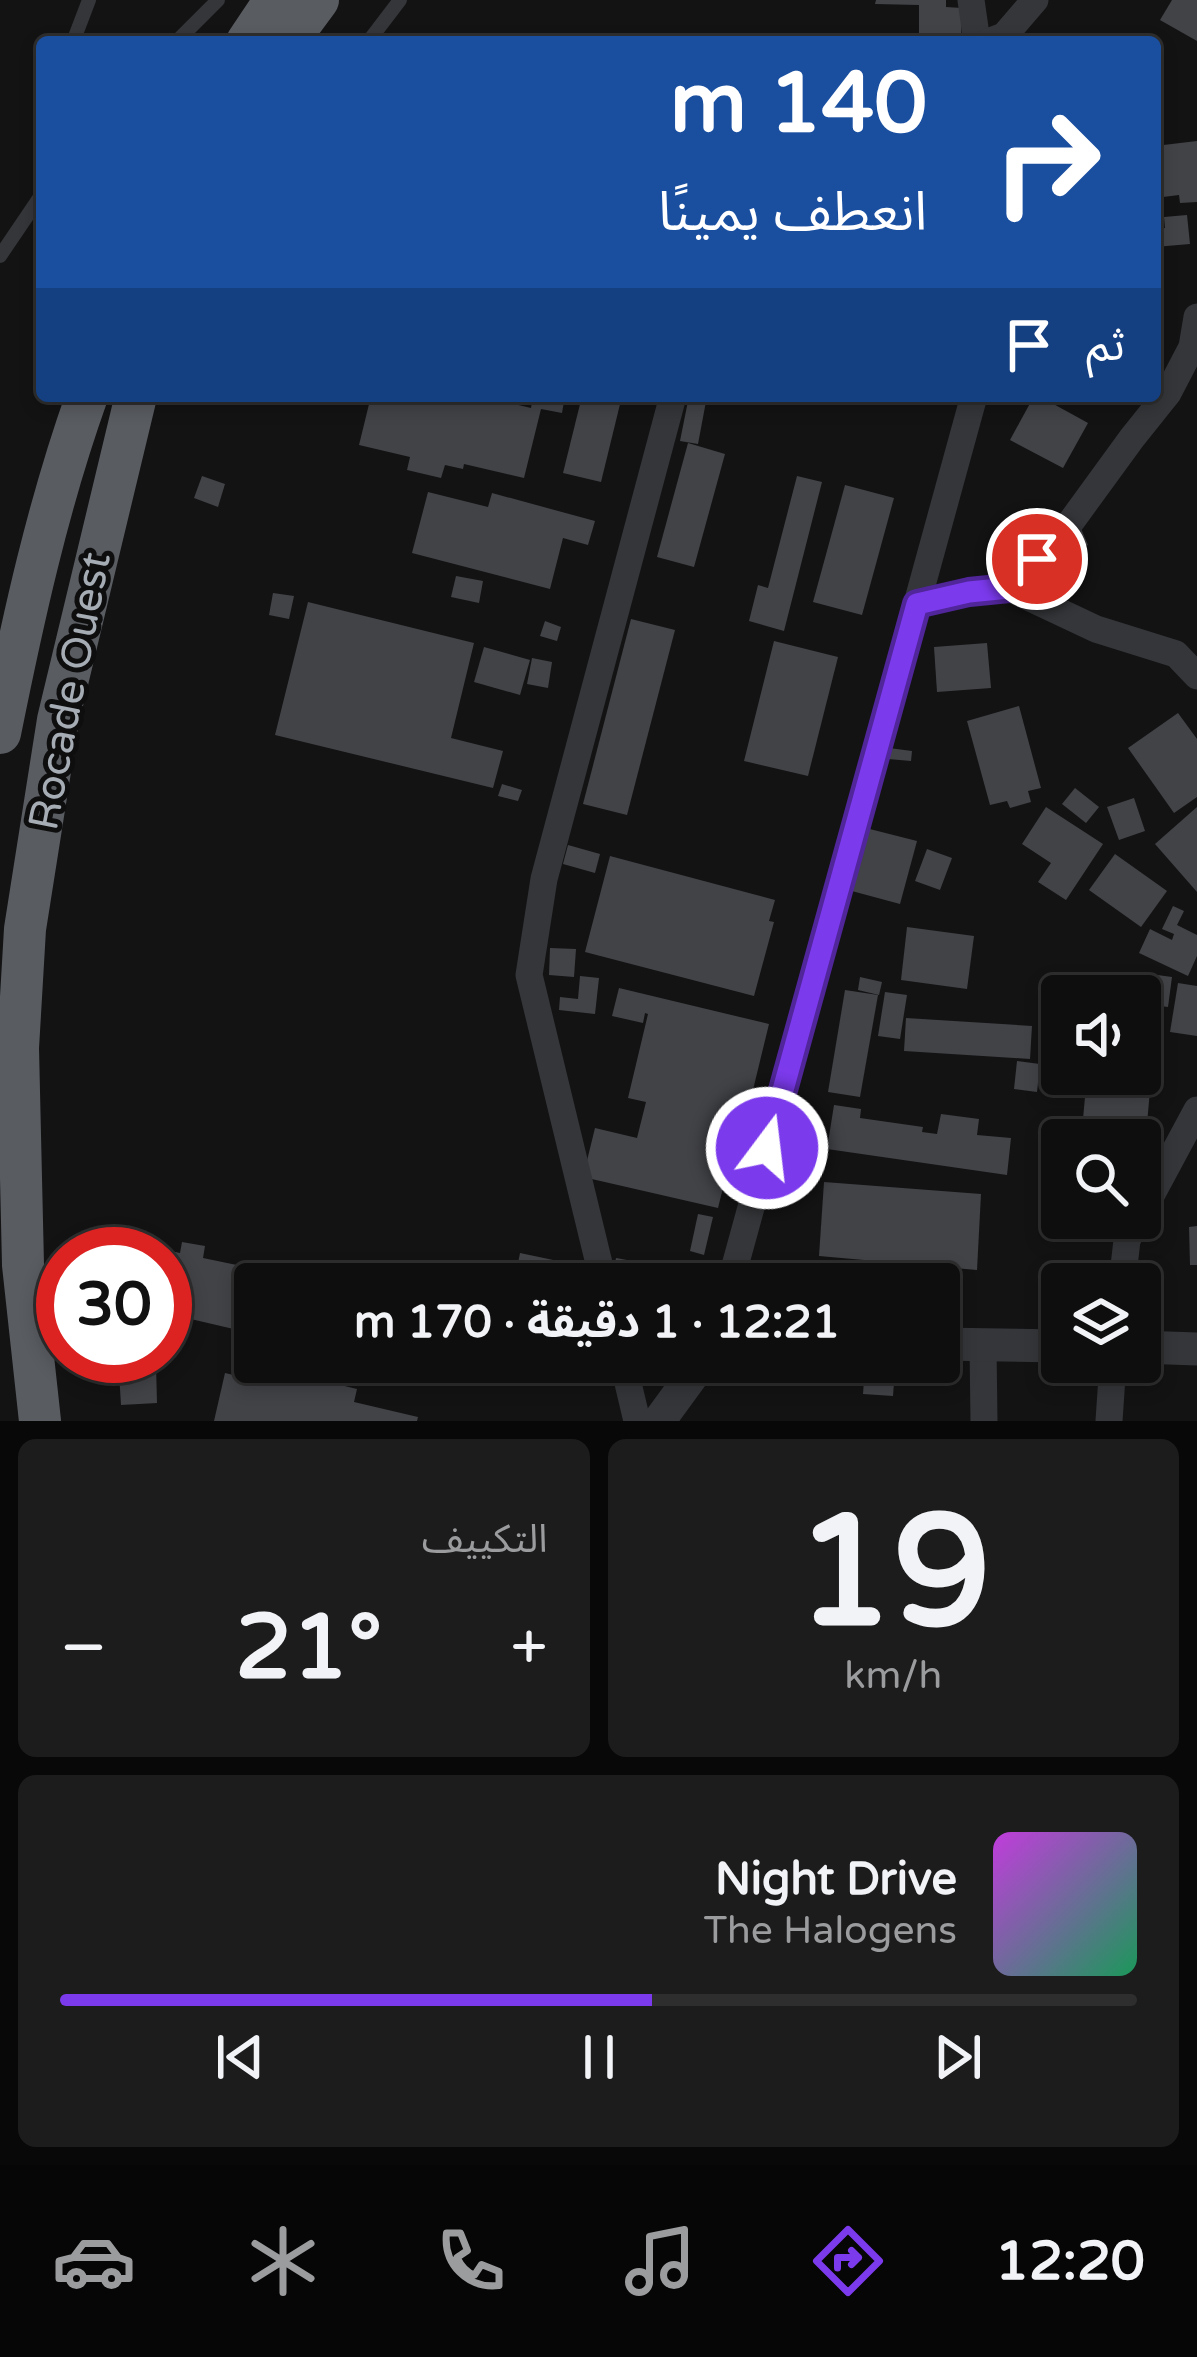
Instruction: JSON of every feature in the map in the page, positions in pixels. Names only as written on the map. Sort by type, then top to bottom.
[{"type":"highway","points":[[251,36],[275,0]]},
{"type":"highway","points":[[291,36],[318,0]]},
{"type":"highway","points":[[0,733],[25,614],[85,402]]},
{"type":"highway","name":"Rocade Ouest","points":[[40,1421],[23,1265],[18,1048],[25,929],[58,720],[135,402]]},
{"type":"street","points":[[971,0],[976,36]]},
{"type":"street","points":[[1004,36],[1036,0]]},
{"type":"street","points":[[1161,402],[1192,347],[1197,317]]},
{"type":"street","points":[[599,1263],[529,975],[544,879],[671,402]]},
{"type":"street","points":[[736,1263],[972,402]]},
{"type":"street","points":[[1009,588],[1065,530],[1161,402]]},
{"type":"street","points":[[917,604],[1009,588],[1096,629],[1176,654],[1197,676]]},
{"type":"street","points":[[1161,1176],[1197,1110]]},
{"type":"street","points":[[960,1345],[1041,1346]]},
{"type":"street","points":[[983,1346],[984,1421]]},
{"type":"street","points":[[1161,1348],[1197,1349]]},
{"type":"street","points":[[627,1383],[637,1421]]},
{"type":"street","points":[[659,1421],[687,1383]]},
{"type":"street","points":[[1109,1421],[1112,1383]]},
{"type":"lane","points":[[75,36],[89,0]]},
{"type":"lane","points":[[182,36],[218,0]]},
{"type":"lane","points":[[373,36],[400,0]]},
{"type":"lane","points":[[0,256],[36,203]]},
{"type":"building","points":[[876,0],[946,0],[946,7],[962,8],[961,36],[919,36],[919,5],[875,4]]},
{"type":"building","points":[[1172,0],[1197,0],[1197,41],[1160,20]]},
{"type":"building","points":[[1197,141],[1197,202],[1180,203],[1179,195],[1161,197],[1161,145]]},
{"type":"building","points":[[1187,215],[1190,244],[1161,246],[1164,217]]},
{"type":"building","points":[[370,402],[506,402],[531,408],[532,402],[564,402],[562,413],[541,409],[524,478],[464,464],[463,469],[445,465],[441,478],[407,470],[410,457],[359,445]]},
{"type":"building","points":[[581,402],[621,402],[601,482],[563,473]]},
{"type":"building","points":[[688,402],[706,402],[698,444],[680,441]]},
{"type":"building","points":[[1031,402],[1050,402],[1088,423],[1063,468],[1010,440]]},
{"type":"building","points":[[688,443],[725,454],[694,567],[657,557]]},
{"type":"building","points":[[202,476],[225,484],[218,507],[194,498]]},
{"type":"building","points":[[797,476],[822,482],[784,631],[749,621],[758,585],[768,588]]},
{"type":"building","points":[[845,485],[894,498],[862,615],[813,602]]},
{"type":"building","points":[[428,492],[488,507],[492,493],[595,521],[588,545],[563,538],[550,589],[412,553]]},
{"type":"building","points":[[1076,517],[1088,545],[1038,566],[1027,539]]},
{"type":"building","points":[[456,576],[483,581],[479,603],[451,597]]},
{"type":"building","points":[[273,593],[294,596],[289,619],[269,615]]},
{"type":"building","points":[[308,602],[474,643],[451,738],[503,751],[493,788],[275,735]]},
{"type":"building","points":[[631,619],[675,630],[627,815],[583,804]]},
{"type":"building","points":[[545,621],[561,627],[557,641],[540,636]]},
{"type":"building","points":[[774,641],[838,657],[808,776],[744,761]]},
{"type":"building","points":[[987,643],[991,688],[937,692],[934,647]]},
{"type":"building","points":[[484,647],[530,660],[520,695],[474,682]]},
{"type":"building","points":[[532,658],[552,662],[548,688],[527,684]]},
{"type":"building","points":[[1019,706],[1041,788],[1028,791],[1031,802],[1010,808],[1007,801],[990,805],[967,721]]},
{"type":"building","points":[[1178,713],[1197,739],[1197,797],[1174,813],[1128,748]]},
{"type":"building","points":[[889,748],[912,751],[911,761],[888,759]]},
{"type":"building","points":[[502,784],[522,790],[518,801],[498,796]]},
{"type":"building","points":[[1075,788],[1099,807],[1086,823],[1062,804]]},
{"type":"building","points":[[1134,798],[1145,831],[1119,840],[1107,807]]},
{"type":"building","points":[[1046,807],[1103,844],[1066,900],[1038,882],[1051,863],[1022,844]]},
{"type":"building","points":[[1197,807],[1197,892],[1155,844]]},
{"type":"building","points":[[854,825],[917,841],[900,904],[837,887]]},
{"type":"building","points":[[568,845],[600,854],[595,873],[563,864]]},
{"type":"building","points":[[927,849],[952,858],[940,890],[915,881]]},
{"type":"building","points":[[1115,854],[1167,891],[1141,927],[1089,890]]},
{"type":"building","points":[[610,856],[775,900],[769,921],[774,922],[754,996],[585,952]]},
{"type":"building","points":[[1173,906],[1184,911],[1177,925],[1197,935],[1197,956],[1188,976],[1139,953],[1150,929],[1172,940],[1174,934],[1162,929]]},
{"type":"building","points":[[907,927],[974,936],[967,989],[901,980]]},
{"type":"building","points":[[550,948],[576,949],[574,977],[549,975]]},
{"type":"building","points":[[580,976],[599,978],[595,1014],[559,1010],[560,997],[578,999]]},
{"type":"building","points":[[1161,976],[1172,977],[1168,1007],[1161,1006]]},
{"type":"building","points":[[860,977],[882,982],[879,995],[858,990]]},
{"type":"building","points":[[1178,983],[1197,986],[1197,1036],[1170,1032]]},
{"type":"building","points":[[619,988],[769,1024],[743,1131],[724,1127],[716,1161],[729,1164],[718,1208],[583,1177],[595,1128],[637,1138],[646,1102],[628,1098],[648,1014],[643,1023],[612,1016]]},
{"type":"building","points":[[845,990],[878,995],[860,1097],[828,1092]]},
{"type":"building","points":[[885,992],[907,995],[900,1039],[878,1036]]},
{"type":"building","points":[[906,1018],[1032,1026],[1030,1059],[904,1051]]},
{"type":"building","points":[[1017,1061],[1040,1064],[1037,1092],[1014,1089]]},
{"type":"building","points":[[1085,1095],[1150,1095],[1147,1119],[1083,1119]]},
{"type":"building","points":[[834,1105],[861,1109],[860,1118],[923,1127],[922,1132],[937,1134],[941,1114],[979,1119],[977,1135],[1011,1138],[1007,1175],[827,1149]]},
{"type":"building","points":[[824,1182],[981,1194],[977,1270],[960,1268],[960,1263],[819,1256]]},
{"type":"building","points":[[698,1214],[713,1217],[704,1255],[690,1251]]},
{"type":"building","points":[[1197,1226],[1197,1265],[1190,1265],[1189,1227]]},
{"type":"building","points":[[192,1244],[205,1246],[203,1258],[234,1264],[234,1329],[192,1319]]},
{"type":"building","points":[[520,1253],[558,1261],[558,1263],[518,1263]]},
{"type":"building","points":[[225,1373],[234,1375],[234,1383],[332,1383],[357,1389],[354,1402],[418,1417],[417,1421],[214,1421]]},
{"type":"building","points":[[120,1383],[156,1383],[157,1403],[121,1405]]},
{"type":"building","points":[[864,1383],[894,1383],[893,1396],[863,1394]]},
{"type":"route","points":[[767,1148],[917,604],[1009,588],[1037,559]]}]
